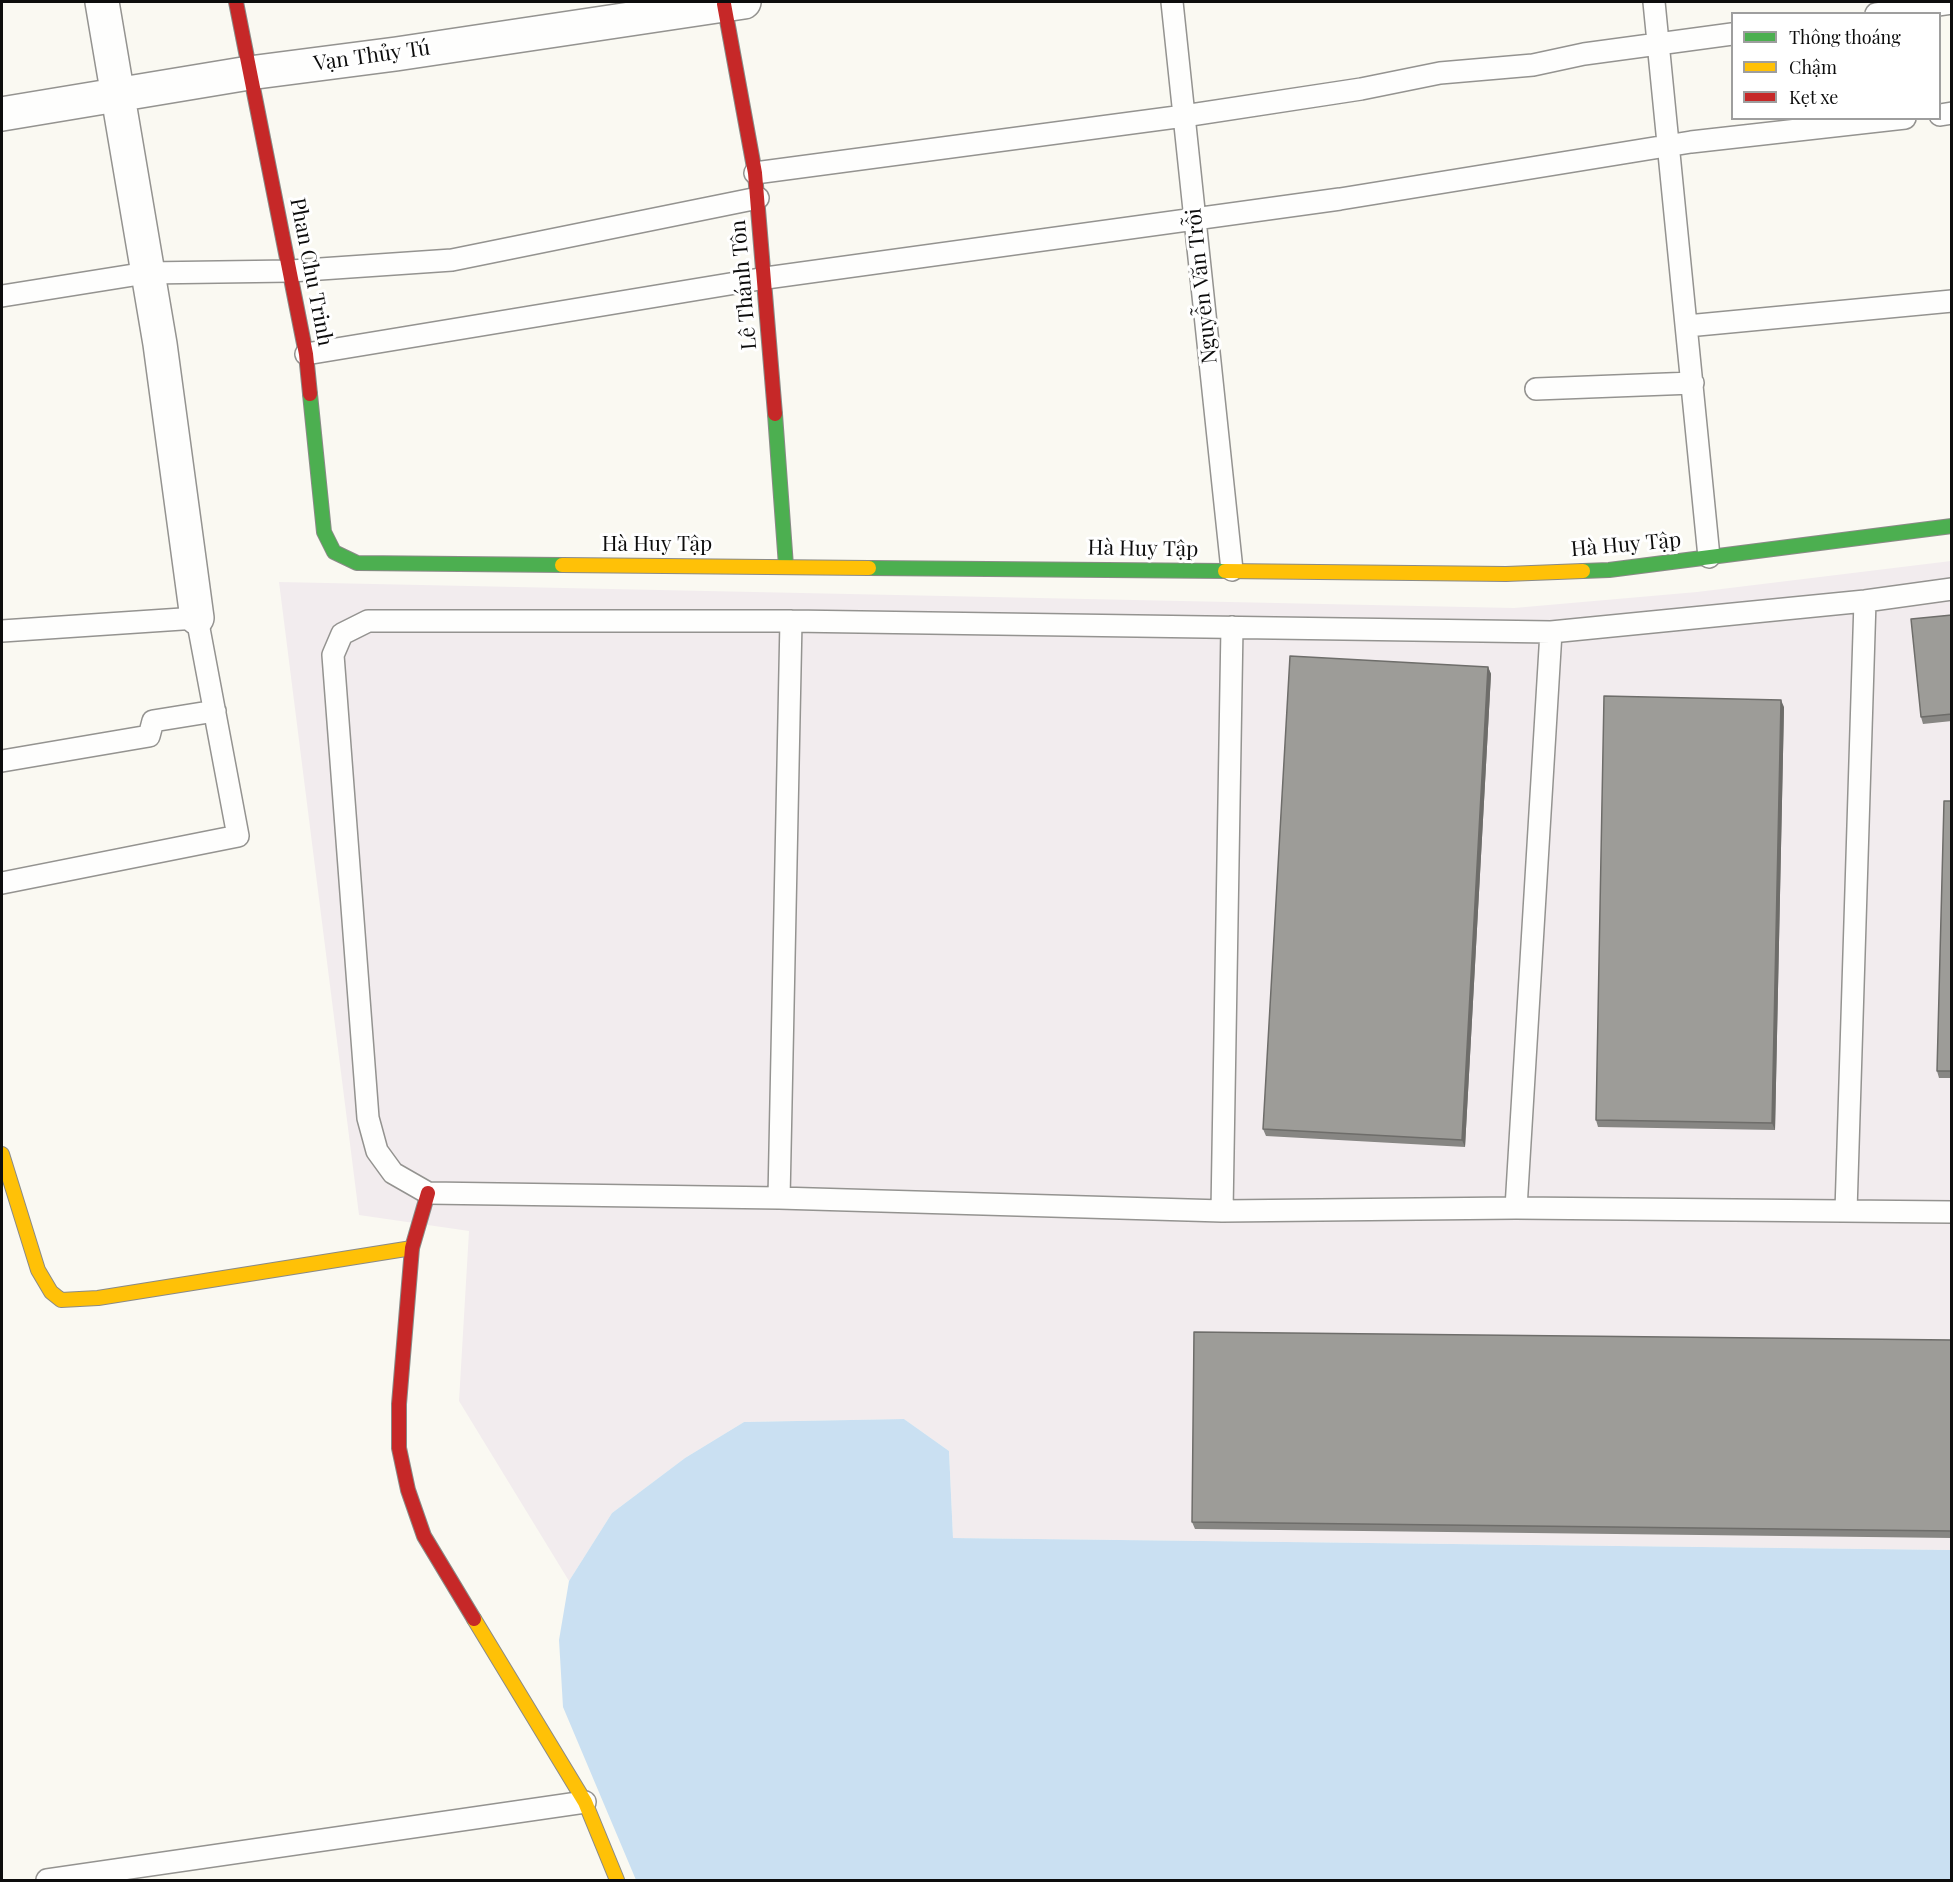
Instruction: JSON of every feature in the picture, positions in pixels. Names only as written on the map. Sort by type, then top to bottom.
[{"type":"street","points":[[102,2],[146,273],[160,344],[197,618]]},
{"type":"street","name":"Phan Chu Trinh","points":[[236,2],[306,354],[324,532],[334,552]]},
{"type":"street","name":"Vạn Thủy Tú","points":[[2,114],[249,73],[396,54],[734,3]]},
{"type":"street","name":"Lê Thánh Tôn","points":[[734,3],[766,278],[786,566]]},
{"type":"street","name":"Hà Huy Tập","points":[[334,552],[357,563],[1517,573],[1609,570],[1952,526]]},
{"type":"street","points":[[2,1154],[38,1270],[51,1292],[62,1300],[98,1298],[412,1248]]},
{"type":"street","points":[[428,1193],[412,1248],[399,1404],[399,1448],[408,1490],[424,1536],[585,1802],[617,1881]]},
{"type":"lane","name":"Nguyễn Văn Trỗi","points":[[1172,2],[1232,570]]},
{"type":"lane","points":[[1654,2],[1688,326],[1709,557]]},
{"type":"lane","points":[[1890,12],[1952,3]]},
{"type":"lane","points":[[755,172],[1184,116],[1361,89],[1440,73],[1533,65],[1584,54],[1731,33]]},
{"type":"lane","points":[[306,354],[766,278],[1195,220],[1668,146],[1888,120]]},
{"type":"lane","points":[[2,296],[146,273],[291,271],[452,260],[758,198]]},
{"type":"lane","points":[[1688,326],[1952,301]]},
{"type":"lane","points":[[1536,389],[1693,383]]},
{"type":"lane","points":[[1952,590],[1865,601],[1551,632],[791,621],[368,621],[342,634],[333,655],[368,1118],[377,1151],[393,1173],[428,1193],[779,1198],[1222,1211],[1516,1208],[1952,1212]]},
{"type":"lane","points":[[1846,1211],[1865,601]]},
{"type":"lane","points":[[2,631],[197,618],[238,836],[2,884]]},
{"type":"lane","points":[[779,1198],[791,621]]},
{"type":"lane","points":[[1222,1211],[1232,627]]},
{"type":"lane","points":[[1516,1208],[1551,632]]},
{"type":"lane","points":[[2,761],[149,736],[153,721],[214,711]]},
{"type":"lane","points":[[47,1881],[585,1802]]},
{"type":"shaded area","points":[[1951,561],[1951,1550],[953,1538],[949,1451],[904,1419],[744,1422],[685,1458],[612,1513],[569,1581],[459,1401],[469,1231],[359,1215],[279,582],[1514,608],[1697,592]]},
{"type":"water","points":[[904,1419],[949,1451],[953,1538],[1951,1550],[1951,1880],[636,1880],[563,1707],[559,1640],[569,1581],[612,1513],[685,1458],[744,1422]]},
{"type":"building","points":[[1952,615],[1952,714],[1921,717],[1911,619]]},
{"type":"building","points":[[1290,656],[1488,667],[1462,1140],[1263,1129]]},
{"type":"building","points":[[1604,696],[1781,700],[1772,1123],[1596,1120]]},
{"type":"building","points":[[1944,801],[1952,801],[1952,1071],[1937,1071]]},
{"type":"building","points":[[1194,1332],[1952,1340],[1952,1531],[1192,1522]]},
{"type":"traffic: fast","points":[[310,394],[324,532],[334,552],[357,563],[562,565]]},
{"type":"traffic: fast","points":[[775,414],[786,566]]},
{"type":"traffic: fast","points":[[1583,571],[1609,570],[1952,526]]},
{"type":"traffic: fast","points":[[869,568],[1225,571]]},
{"type":"traffic: slow","points":[[562,565],[869,568]]},
{"type":"traffic: slow","points":[[1225,571],[1506,574],[1583,571]]},
{"type":"traffic: slow","points":[[2,1154],[38,1270],[51,1292],[61,1300],[98,1298],[412,1248]]},
{"type":"traffic: slow","points":[[474,1619],[585,1802],[617,1880]]},
{"type":"traffic: jam","points":[[236,2],[306,354],[310,394]]},
{"type":"traffic: jam","points":[[724,4],[755,173],[775,414]]},
{"type":"traffic: jam","points":[[428,1193],[412,1248],[399,1404],[399,1448],[408,1490],[424,1536],[474,1619]]}]
